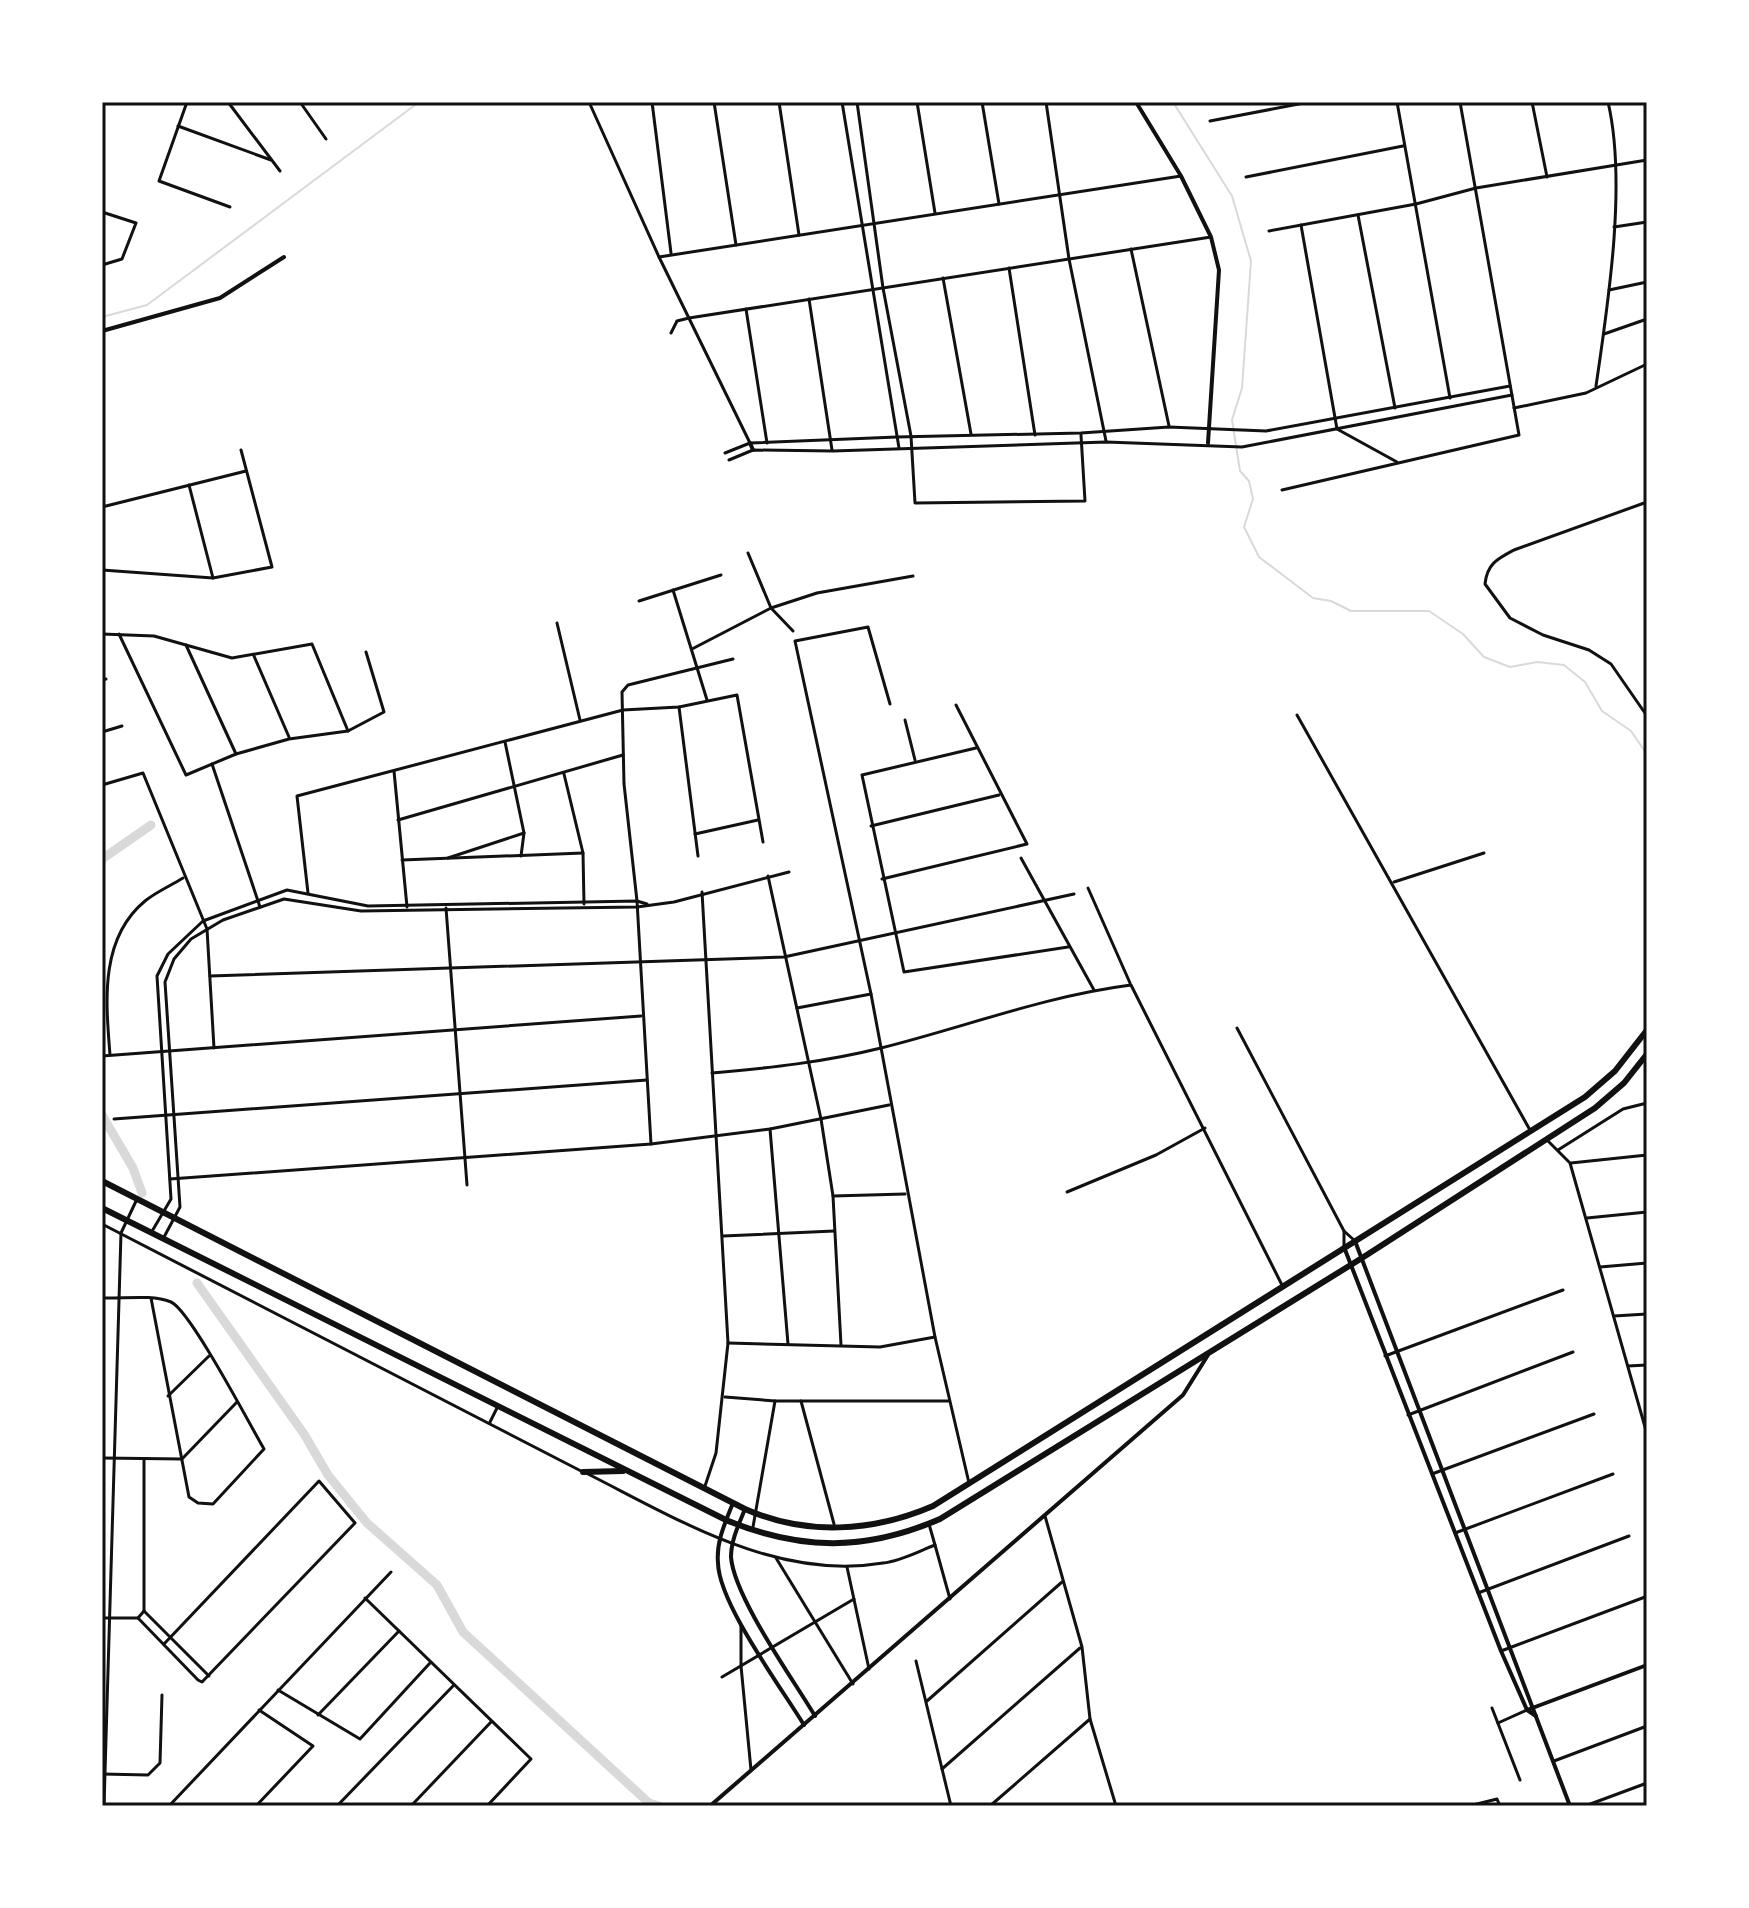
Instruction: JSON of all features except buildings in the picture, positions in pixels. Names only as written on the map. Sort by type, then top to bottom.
[{"type":"highway","points":[[102,1181],[756,1514],[788,1523],[873,1526],[905,1518],[969,1483],[1530,1132],[1600,1085],[1647,1030]]},
{"type":"highway","points":[[102,1208],[726,1520],[787,1541],[841,1543],[875,1540],[929,1524],[1362,1258],[1595,1108],[1624,1083],[1647,1054]]},
{"type":"highway","points":[[583,1472],[626,1471]]},
{"type":"street","points":[[186,102],[159,181],[230,207]]},
{"type":"street","points":[[228,102],[280,171]]},
{"type":"street","points":[[300,102],[326,139]]},
{"type":"street","points":[[589,102],[659,257],[753,450]]},
{"type":"street","points":[[652,102],[671,255]]},
{"type":"street","points":[[714,102],[736,245]]},
{"type":"street","points":[[779,102],[799,235]]},
{"type":"street","points":[[842,102],[899,448]]},
{"type":"street","points":[[857,102],[883,288],[911,436],[915,503],[1085,501],[1081,433]]},
{"type":"street","points":[[917,102],[935,214]]},
{"type":"street","points":[[982,102],[999,204]]},
{"type":"street","points":[[1046,102],[1069,259],[1106,442]]},
{"type":"street","points":[[1136,102],[1181,176],[1211,237],[1219,291],[1208,443]]},
{"type":"street","points":[[1210,121],[1309,102]]},
{"type":"street","points":[[1397,102],[1450,398]]},
{"type":"street","points":[[1282,490],[1519,435],[1460,102]]},
{"type":"street","points":[[1532,102],[1547,177]]},
{"type":"street","points":[[1596,386],[1614,227],[1608,103],[1617,102]]},
{"type":"street","points":[[178,126],[271,160]]},
{"type":"street","points":[[1246,177],[1405,146]]},
{"type":"street","points":[[1269,231],[1416,204],[1476,188],[1647,160]]},
{"type":"street","points":[[659,257],[1181,176]]},
{"type":"street","points":[[102,212],[136,223],[122,259],[102,265]]},
{"type":"street","points":[[1358,215],[1395,408]]},
{"type":"street","points":[[1614,227],[1647,222]]},
{"type":"street","points":[[1301,225],[1337,429],[1398,463]]},
{"type":"street","points":[[671,333],[677,321],[689,318],[1211,237]]},
{"type":"street","points":[[1131,249],[1169,427]]},
{"type":"street","points":[[102,331],[220,298],[284,257]]},
{"type":"street","points":[[1009,268],[1035,435]]},
{"type":"street","points":[[943,278],[971,434]]},
{"type":"street","points":[[1609,290],[1647,282]]},
{"type":"street","points":[[809,299],[833,451]]},
{"type":"street","points":[[746,309],[767,443]]},
{"type":"street","points":[[1604,334],[1647,319]]},
{"type":"street","points":[[1514,408],[1586,393],[1647,364]]},
{"type":"street","points":[[725,453],[750,443],[911,436],[1035,435],[1169,427],[1266,431],[1334,416],[1510,386]]},
{"type":"street","points":[[729,460],[753,450],[833,451],[1106,442],[1208,443],[1242,447],[1512,395]]},
{"type":"street","points":[[102,570],[213,578],[272,567],[241,450]]},
{"type":"street","points":[[102,507],[246,471]]},
{"type":"street","points":[[189,485],[213,578]]},
{"type":"street","points":[[1647,502],[1495,560],[1486,571],[1485,584],[1510,618],[1543,635],[1589,650],[1611,664],[1647,716]]},
{"type":"street","points":[[748,553],[771,608],[793,631]]},
{"type":"street","points":[[639,601],[721,575]]},
{"type":"street","points":[[692,649],[771,608],[817,593],[913,576]]},
{"type":"street","points":[[673,590],[707,700]]},
{"type":"street","points":[[557,623],[580,720]]},
{"type":"street","points":[[890,704],[868,627],[795,641],[871,994],[889,1105],[948,1401],[969,1483]]},
{"type":"street","points":[[102,634],[154,636],[232,658],[312,644],[348,731]]},
{"type":"street","points":[[119,634],[186,775],[236,754],[289,739],[348,731],[384,712],[366,652]]},
{"type":"street","points":[[186,645],[236,754]]},
{"type":"street","points":[[254,656],[289,739]]},
{"type":"street","points":[[651,1144],[637,901],[623,755],[622,692],[628,685],[699,670],[733,659]]},
{"type":"street","points":[[308,893],[297,796],[623,710],[679,707],[737,695],[763,842]]},
{"type":"street","points":[[882,879],[1027,844],[956,705]]},
{"type":"street","points":[[679,707],[698,856]]},
{"type":"street","points":[[1297,715],[1394,882],[1530,1132]]},
{"type":"street","points":[[905,720],[915,760]]},
{"type":"street","points":[[102,732],[122,726]]},
{"type":"street","points":[[504,741],[517,786],[524,833],[521,856]]},
{"type":"street","points":[[976,748],[862,775],[904,972],[1068,947]]},
{"type":"street","points":[[398,820],[623,755]]},
{"type":"street","points":[[212,764],[260,907]]},
{"type":"street","points":[[394,771],[407,911]]},
{"type":"street","points":[[102,785],[143,773],[183,878],[207,929],[214,1048]]},
{"type":"street","points":[[564,773],[583,853],[584,905]]},
{"type":"street","points":[[871,826],[1000,795]]},
{"type":"street","points":[[695,834],[758,820]]},
{"type":"street","points":[[444,859],[524,833]]},
{"type":"street","points":[[402,860],[583,853]]},
{"type":"street","points":[[1394,882],[1484,853]]},
{"type":"street","points":[[1021,858],[1072,956],[1079,957],[1094,990]]},
{"type":"street","points":[[151,1233],[171,1199],[157,976],[168,954],[203,921],[287,890],[368,906],[637,907],[674,902],[702,892],[789,872]]},
{"type":"street","points":[[768,875],[821,1119],[833,1196],[841,1345]]},
{"type":"street","points":[[110,1055],[106,1003],[111,956],[143,903],[183,878]]},
{"type":"street","points":[[1088,888],[1131,985],[1283,1287]]},
{"type":"street","points":[[702,892],[728,1343],[725,1397],[716,1453],[704,1489]]},
{"type":"street","points":[[210,976],[450,965],[784,957],[1074,894]]},
{"type":"street","points":[[163,1239],[180,1207],[165,982],[174,959],[191,939],[260,907],[297,898],[361,911],[637,901],[648,904]]},
{"type":"street","points":[[445,904],[467,1185]]},
{"type":"street","points":[[712,1073],[809,1064],[881,1048],[1094,990],[1131,985]]},
{"type":"street","points":[[796,1009],[871,994]]},
{"type":"street","points":[[102,1056],[642,1016]]},
{"type":"street","points":[[1237,1028],[1344,1231],[1355,1241],[1536,1707],[1536,1716],[1570,1806]]},
{"type":"street","points":[[114,1119],[647,1080]]},
{"type":"street","points":[[1558,1150],[1623,1109],[1647,1103]]},
{"type":"street","points":[[169,1179],[651,1144],[770,1129],[889,1105]]},
{"type":"street","points":[[1067,1192],[1156,1155],[1205,1128]]},
{"type":"street","points":[[770,1129],[788,1344]]},
{"type":"street","points":[[1547,1140],[1570,1163],[1647,1434]]},
{"type":"street","points":[[1570,1163],[1647,1155]]},
{"type":"street","points":[[833,1196],[907,1194]]},
{"type":"street","points":[[104,1806],[121,1233],[137,1199]]},
{"type":"street","points":[[1586,1218],[1647,1212]]},
{"type":"street","points":[[102,1224],[583,1472],[732,1545],[776,1558],[847,1566],[885,1563],[935,1545]]},
{"type":"street","points":[[723,1236],[834,1231]]},
{"type":"street","points":[[1344,1231],[1349,1265],[1478,1593],[1527,1710],[1536,1716]]},
{"type":"street","points":[[1600,1267],[1647,1263]]},
{"type":"street","points":[[1385,1356],[1563,1290]]},
{"type":"street","points":[[102,1298],[151,1298],[175,1303],[210,1355],[264,1449],[213,1504],[198,1503],[189,1497],[151,1298]]},
{"type":"street","points":[[1614,1316],[1647,1314]]},
{"type":"street","points":[[728,1343],[880,1347],[935,1337]]},
{"type":"street","points":[[1408,1415],[1573,1352]]},
{"type":"street","points":[[710,1806],[1183,1395],[1209,1353]]},
{"type":"street","points":[[168,1396],[210,1355]]},
{"type":"street","points":[[1628,1366],[1647,1365]]},
{"type":"street","points":[[725,1397],[775,1401],[948,1401]]},
{"type":"street","points":[[752,1530],[775,1401]]},
{"type":"street","points":[[801,1401],[830,1502],[834,1527]]},
{"type":"street","points":[[102,1458],[182,1459],[237,1402]]},
{"type":"street","points":[[490,1422],[498,1407]]},
{"type":"street","points":[[1432,1474],[1594,1414]]},
{"type":"street","points":[[138,1618],[144,1611],[144,1458]]},
{"type":"street","points":[[1455,1533],[1613,1474]]},
{"type":"street","points":[[102,1618],[138,1618],[198,1680],[209,1677],[355,1523],[319,1481],[164,1644]]},
{"type":"street","points":[[733,1503],[720,1539],[717,1559],[721,1581],[741,1622],[804,1725]]},
{"type":"street","points":[[745,1509],[732,1545],[736,1575],[815,1716]]},
{"type":"street","points":[[1045,1516],[1082,1647],[1090,1719],[1116,1806]]},
{"type":"street","points":[[929,1524],[950,1599]]},
{"type":"street","points":[[1478,1593],[1629,1536]]},
{"type":"street","points":[[776,1558],[853,1684]]},
{"type":"street","points":[[847,1566],[869,1669]]},
{"type":"street","points":[[169,1806],[391,1572]]},
{"type":"street","points":[[927,1701],[1063,1582]]},
{"type":"street","points":[[1501,1651],[1645,1597]]},
{"type":"street","points":[[365,1598],[531,1759],[487,1806]]},
{"type":"street","points":[[722,1677],[854,1599]]},
{"type":"street","points":[[144,1611],[209,1677]]},
{"type":"street","points":[[741,1622],[741,1666],[751,1771]]},
{"type":"street","points":[[318,1715],[399,1631]]},
{"type":"street","points":[[942,1769],[1082,1647]]},
{"type":"street","points":[[916,1661],[951,1806]]},
{"type":"street","points":[[278,1690],[360,1739],[430,1663]]},
{"type":"street","points":[[1498,1723],[1647,1665]]},
{"type":"street","points":[[337,1806],[453,1686]]},
{"type":"street","points":[[104,1774],[148,1775],[160,1763],[162,1695]]},
{"type":"street","points":[[1492,1708],[1520,1780]]},
{"type":"street","points":[[259,1710],[313,1746],[259,1805]]},
{"type":"street","points":[[990,1806],[1090,1719]]},
{"type":"street","points":[[411,1806],[491,1722]]},
{"type":"street","points":[[1554,1761],[1647,1726]]},
{"type":"street","points":[[1585,1806],[1647,1783]]},
{"type":"street","points":[[1469,1806],[1497,1799],[1500,1806]]},
{"type":"waterway","points":[[102,317],[147,305],[419,102]]},
{"type":"waterway","points":[[1173,102],[1232,196],[1251,261],[1242,388],[1232,420],[1240,471],[1249,481],[1253,499],[1244,527],[1259,557],[1313,598],[1331,601],[1351,611],[1429,611],[1463,634],[1484,657],[1510,667],[1537,662],[1564,665],[1585,682],[1602,711],[1631,731],[1644,750],[1647,763]]},
{"type":"waterway","points":[[102,859],[151,825]]},
{"type":"waterway","points":[[102,1115],[133,1168],[142,1193]]},
{"type":"waterway","points":[[197,1283],[304,1434],[328,1475],[367,1523],[437,1585],[463,1632],[649,1803],[659,1806]]}]
